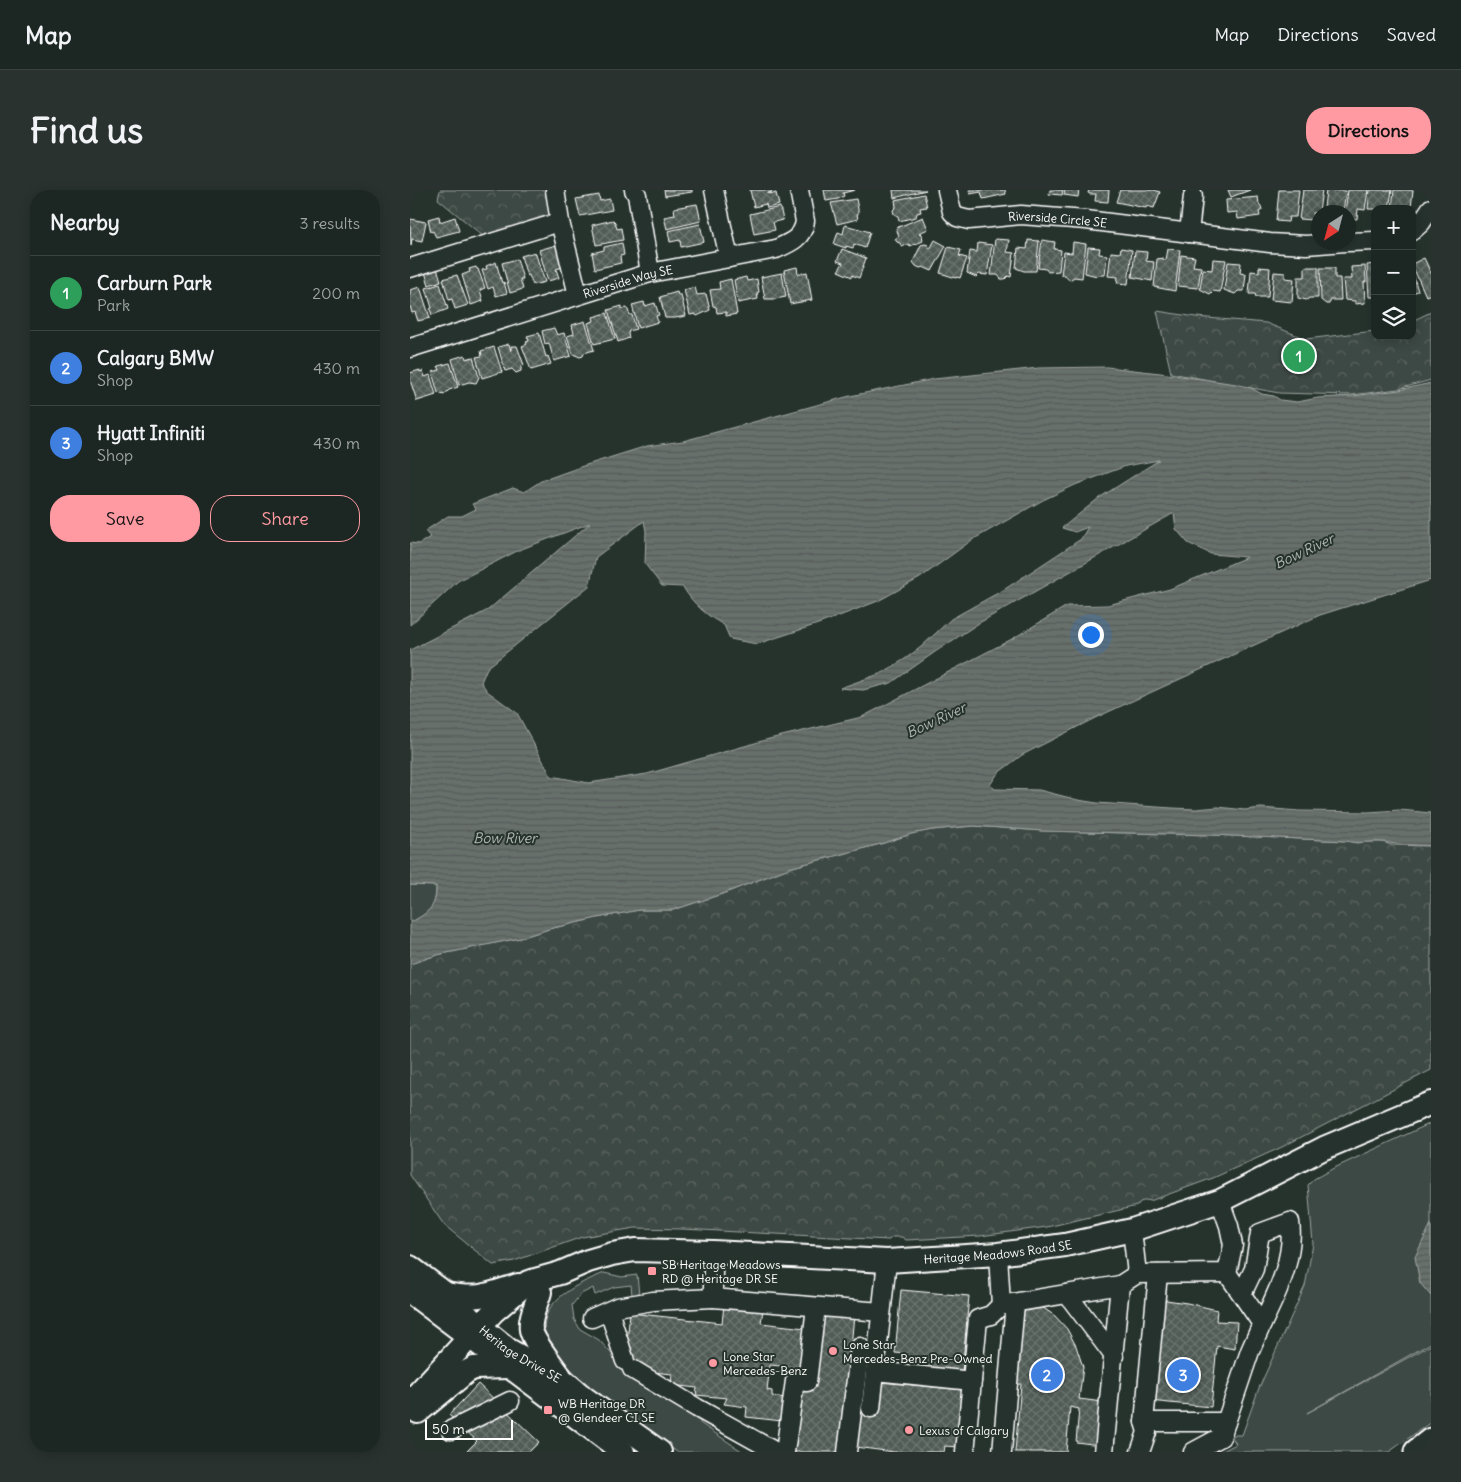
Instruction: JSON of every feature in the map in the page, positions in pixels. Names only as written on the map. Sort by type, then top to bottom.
[{"type":"highway","points":[[1417,1452],[1431,1441]]},
{"type":"main road","name":"Heritage Meadows Road SE","points":[[413,1411],[479,1336],[522,1306],[534,1287],[588,1261],[635,1250],[887,1261],[998,1254],[1065,1245],[1132,1230],[1220,1201],[1324,1148],[1421,1106],[1431,1098]]},
{"type":"main road","name":"Heritage Drive SE","points":[[410,1267],[446,1294],[479,1336],[508,1366],[623,1452]]},
{"type":"main road","points":[[446,1294],[468,1298],[482,1297],[534,1287],[531,1330],[542,1351],[564,1381]]},
{"type":"main road","name":"Heritage Drive SE","points":[[410,1292],[479,1336],[564,1381],[660,1452]]},
{"type":"main road","points":[[413,1411],[474,1368],[508,1366]]},
{"type":"street","points":[[555,190],[560,222],[578,295]]},
{"type":"street","points":[[634,190],[637,195],[650,273]]},
{"type":"street","points":[[714,190],[728,258]]},
{"type":"street","name":"Riverside Way SE","points":[[410,348],[650,273],[776,249],[797,239],[803,231],[805,221],[799,190]]},
{"type":"street","name":"Riverside Circle SE","points":[[947,190],[952,212],[963,219],[969,220],[1021,215],[1086,220],[1297,244],[1311,243]]},
{"type":"street","points":[[1188,233],[1193,196]]},
{"type":"street","points":[[1416,228],[1421,224],[1431,208]]},
{"type":"street","points":[[410,268],[560,222]]},
{"type":"street","name":"Riverside Circle SE","points":[[1356,242],[1371,241]]},
{"type":"street","points":[[1220,1201],[1229,1226],[1232,1245],[1228,1273],[1262,1324]]},
{"type":"street","points":[[1193,1452],[1221,1437],[1250,1351],[1281,1284],[1292,1236],[1290,1222],[1260,1232],[1254,1270],[1242,1294]]},
{"type":"street","points":[[1132,1230],[1137,1274]]},
{"type":"street","points":[[713,1252],[713,1298]]},
{"type":"street","points":[[998,1254],[1008,1304],[1002,1452]]},
{"type":"street","points":[[871,1408],[887,1261]]},
{"type":"street","points":[[965,1452],[978,1319],[991,1315],[1008,1304],[1120,1285],[1137,1274],[1228,1273]]},
{"type":"street","points":[[1140,1452],[1147,1432],[1144,1422],[1158,1274]]},
{"type":"street","points":[[1104,1452],[1120,1285]]},
{"type":"street","points":[[1066,1294],[1114,1356]]},
{"type":"street","points":[[592,1318],[617,1307],[652,1301],[713,1298],[881,1312]]},
{"type":"street","points":[[785,1452],[794,1381],[808,1382],[816,1307]]},
{"type":"street","points":[[609,1310],[628,1365],[697,1408],[776,1452]]},
{"type":"street","points":[[847,1452],[860,1347]]},
{"type":"street","points":[[875,1371],[972,1381]]},
{"type":"street","points":[[452,1430],[510,1400]]},
{"type":"street","points":[[1144,1422],[1226,1422]]},
{"type":"green space","points":[[440,190],[547,190],[551,217],[483,236],[438,199]]},
{"type":"green space","points":[[1157,311],[1196,317],[1266,323],[1306,339],[1371,331],[1371,340],[1416,340],[1416,319],[1431,312],[1431,380],[1398,389],[1352,395],[1279,393],[1171,373]]},
{"type":"green space","points":[[973,826],[1043,831],[1212,835],[1357,843],[1383,842],[1391,845],[1431,846],[1431,1070],[1282,1147],[1213,1178],[1150,1201],[1140,1202],[1137,1206],[1047,1227],[980,1236],[906,1240],[902,1237],[892,1237],[889,1240],[635,1228],[582,1237],[514,1261],[493,1265],[444,1225],[410,1175],[410,964],[437,955],[520,938],[597,918],[639,910],[673,910],[725,893],[789,868],[911,834]]},
{"type":"green space","points":[[410,885],[436,886],[436,894],[433,905],[427,913],[410,923]]},
{"type":"green space","points":[[1431,1123],[1431,1343],[1307,1413],[1431,1345],[1431,1422],[1389,1452],[1221,1452],[1236,1444],[1231,1435],[1242,1435],[1259,1388],[1305,1286],[1313,1244],[1308,1185],[1314,1179],[1332,1169]]},
{"type":"green space","points":[[604,1273],[622,1277],[637,1275],[639,1295],[632,1295],[631,1285],[614,1287],[595,1295],[593,1288],[581,1294],[572,1305],[574,1319],[580,1329],[599,1340],[618,1361],[700,1415],[700,1423],[743,1452],[677,1452],[590,1388],[561,1359],[542,1334],[545,1333],[545,1321],[548,1311],[563,1294]]},
{"type":"water","name":"Bow River","points":[[1107,367],[1160,373],[1236,384],[1251,388],[1262,394],[1274,396],[1280,400],[1297,402],[1318,398],[1399,390],[1431,383],[1431,580],[1320,615],[1095,718],[1022,755],[998,773],[990,785],[995,789],[1039,790],[1097,803],[1172,808],[1196,809],[1218,807],[1245,810],[1261,808],[1299,811],[1368,812],[1400,810],[1431,813],[1431,846],[1383,842],[1212,835],[1043,831],[973,826],[932,830],[911,834],[789,868],[725,893],[673,910],[639,910],[597,918],[520,938],[437,955],[410,964],[410,923],[433,905],[436,886],[410,885],[410,650],[488,610],[590,523],[519,550],[458,581],[410,625],[410,543],[419,544],[430,537],[425,531],[448,516],[462,516],[476,509],[472,504],[513,488],[524,492],[541,481],[647,446],[683,441],[850,396],[934,379],[1039,368]],"holes":[[[1159,460],[1099,498],[1062,528],[1075,532],[1088,527],[1081,539],[1005,589],[951,619],[905,659],[882,673],[840,688],[863,690],[891,683],[979,623],[1174,513],[1176,529],[1188,543],[1211,554],[1247,557],[1170,589],[1108,605],[1067,606],[1012,639],[862,717],[769,739],[647,774],[589,783],[551,776],[517,713],[487,691],[481,682],[487,668],[589,586],[596,557],[644,521],[646,531],[645,564],[662,586],[683,587],[701,609],[724,625],[730,639],[757,644],[821,623],[878,601],[920,578],[972,540],[1043,500],[1075,485],[1126,466]]]},
{"type":"water","points":[[1431,1224],[1431,1296],[1420,1283],[1415,1257]]},
{"type":"building","points":[[664,190],[692,190],[692,192],[665,196]]},
{"type":"building","points":[[750,190],[771,190],[772,192],[768,194],[776,193],[779,205],[767,208],[766,204],[754,207]]},
{"type":"building","points":[[824,190],[855,190],[843,193],[844,196],[838,199],[826,201]]},
{"type":"building","points":[[893,190],[926,190],[894,198]]},
{"type":"building","points":[[969,190],[1005,190],[1006,194],[983,199],[981,192],[970,194]]},
{"type":"building","points":[[1050,190],[1063,190],[1062,195],[1049,194]]},
{"type":"building","points":[[1065,190],[1079,190],[1078,197],[1064,195]]},
{"type":"building","points":[[1089,190],[1109,190],[1108,202],[1095,201],[1096,194],[1088,193]]},
{"type":"building","points":[[1120,190],[1154,190],[1160,192],[1154,208],[1147,206],[1146,208],[1116,202]]},
{"type":"building","points":[[1228,190],[1250,190],[1231,197]]},
{"type":"building","points":[[1279,190],[1299,190],[1296,217],[1289,217],[1288,222],[1276,221]]},
{"type":"building","points":[[1303,190],[1322,190],[1320,205],[1311,205],[1311,220],[1299,219]]},
{"type":"building","points":[[1326,190],[1346,191],[1344,205],[1324,205]]},
{"type":"building","points":[[1348,190],[1368,190],[1365,210],[1358,209],[1357,219],[1356,205],[1346,205]]},
{"type":"building","points":[[1370,190],[1392,190],[1390,205],[1371,205],[1371,209],[1368,209]]},
{"type":"building","points":[[1394,190],[1413,190],[1411,205],[1392,205]]},
{"type":"building","points":[[924,194],[927,207],[920,208],[921,212],[917,213],[916,217],[899,221],[898,216],[894,214],[893,210],[896,207],[895,200]]},
{"type":"building","points":[[599,195],[600,201],[610,199],[612,210],[580,216],[576,199]]},
{"type":"building","points":[[1258,197],[1262,210],[1259,212],[1260,216],[1238,219],[1237,212],[1227,213],[1226,200]]},
{"type":"building","points":[[856,199],[858,219],[837,224],[831,203]]},
{"type":"building","points":[[697,204],[701,221],[667,229],[664,217],[675,215],[674,208]]},
{"type":"building","points":[[780,207],[783,220],[773,222],[775,230],[754,234],[750,214]]},
{"type":"building","points":[[439,216],[440,222],[455,217],[459,231],[436,237],[433,231],[431,232],[428,219]]},
{"type":"building","points":[[923,217],[928,229],[919,233],[922,234],[923,241],[902,247],[895,239],[899,236],[896,228]]},
{"type":"building","points":[[410,219],[426,222],[422,241],[412,239],[411,246]]},
{"type":"building","points":[[613,220],[617,229],[621,228],[623,240],[596,245],[592,225]]},
{"type":"building","points":[[700,224],[704,242],[681,247],[680,240],[670,242],[668,231]]},
{"type":"building","points":[[845,225],[870,232],[865,248],[854,244],[853,248],[846,246],[846,248],[834,244],[838,232],[843,234]]},
{"type":"building","points":[[995,239],[1009,240],[1007,252],[1014,253],[1011,277],[1008,276],[1005,279],[1001,279],[998,275],[991,275]]},
{"type":"building","points":[[935,240],[946,246],[932,271],[916,266],[913,262],[921,245],[928,245],[930,249]]},
{"type":"building","points":[[1028,240],[1039,241],[1036,271],[1024,271],[1016,268],[1018,248],[1027,249]]},
{"type":"building","points":[[1042,240],[1055,242],[1054,249],[1061,250],[1059,271],[1048,272],[1046,269],[1038,268]]},
{"type":"building","points":[[1073,242],[1086,244],[1082,278],[1074,277],[1070,280],[1065,275],[1061,275],[1064,252],[1072,253]]},
{"type":"building","points":[[622,243],[624,255],[620,256],[621,263],[595,269],[592,253],[604,250],[604,247]]},
{"type":"building","points":[[978,243],[992,245],[987,275],[979,274],[976,277],[967,273],[970,251],[977,252]]},
{"type":"building","points":[[556,245],[563,267],[556,269],[559,278],[548,281],[539,250]]},
{"type":"building","points":[[948,247],[961,250],[959,256],[967,258],[960,278],[940,273]]},
{"type":"building","points":[[1088,247],[1100,248],[1099,254],[1107,255],[1105,275],[1097,276],[1085,273]]},
{"type":"building","points":[[1121,248],[1132,250],[1128,284],[1117,283],[1118,277],[1108,276],[1111,252],[1120,253]]},
{"type":"building","points":[[842,249],[866,258],[859,278],[838,271],[843,263],[837,261]]},
{"type":"building","points":[[1168,249],[1180,250],[1175,291],[1154,287],[1157,259],[1163,258],[1163,260],[1166,260]]},
{"type":"building","points":[[1135,251],[1147,252],[1146,261],[1154,262],[1152,281],[1132,277]]},
{"type":"building","points":[[535,252],[545,282],[533,285],[529,275],[527,276],[521,256]]},
{"type":"building","points":[[1181,255],[1195,257],[1193,266],[1201,267],[1198,288],[1178,286]]},
{"type":"building","points":[[1424,258],[1431,273],[1431,294],[1426,296],[1416,274],[1416,262]]},
{"type":"building","points":[[517,259],[523,279],[520,279],[523,289],[510,293],[502,263]]},
{"type":"building","points":[[1213,259],[1226,260],[1220,292],[1213,291],[1210,294],[1200,289],[1203,269],[1212,270]]},
{"type":"building","points":[[496,262],[507,293],[496,296],[493,287],[488,289],[482,270],[487,269],[486,266]]},
{"type":"building","points":[[1228,262],[1241,263],[1240,273],[1246,274],[1244,291],[1238,291],[1235,294],[1224,290]]},
{"type":"building","points":[[1371,264],[1371,297],[1369,297],[1367,265]]},
{"type":"building","points":[[1365,266],[1365,303],[1355,304],[1355,301],[1345,300],[1343,279],[1352,279],[1351,267]]},
{"type":"building","points":[[476,267],[485,288],[480,290],[483,301],[471,305],[462,275],[470,272],[469,269]]},
{"type":"building","points":[[797,267],[798,274],[807,272],[812,300],[790,304],[784,270]]},
{"type":"building","points":[[1259,267],[1270,268],[1268,297],[1256,297],[1255,294],[1249,294],[1251,271],[1259,272]]},
{"type":"building","points":[[1305,267],[1318,267],[1318,298],[1309,298],[1307,300],[1298,298],[1298,277],[1305,277]]},
{"type":"building","points":[[437,268],[441,281],[429,285],[425,272]]},
{"type":"building","points":[[1320,268],[1335,268],[1335,278],[1340,278],[1341,300],[1331,300],[1329,304],[1326,304],[1321,300]]},
{"type":"building","points":[[1274,272],[1285,273],[1285,278],[1294,279],[1292,302],[1271,300]]},
{"type":"building","points":[[782,273],[786,297],[765,299],[761,277]]},
{"type":"building","points":[[457,275],[468,305],[455,309],[452,299],[449,300],[443,279]]},
{"type":"building","points":[[746,277],[747,281],[757,279],[758,299],[738,303],[734,280]]},
{"type":"building","points":[[731,279],[737,314],[726,316],[726,312],[717,313],[716,307],[713,306],[710,290],[720,289],[719,282]]},
{"type":"building","points":[[440,284],[448,309],[432,315],[430,309],[432,308],[426,288]]},
{"type":"building","points":[[420,287],[430,318],[418,321],[415,312],[412,313],[410,306],[410,290]]},
{"type":"building","points":[[695,287],[697,295],[706,294],[710,310],[697,316],[695,314],[690,315],[684,290]]},
{"type":"building","points":[[677,292],[678,295],[681,295],[686,316],[665,318],[660,297]]},
{"type":"building","points":[[644,302],[645,306],[655,303],[659,315],[656,316],[658,322],[638,328],[632,305]]},
{"type":"building","points":[[622,306],[622,309],[627,308],[630,315],[632,315],[636,329],[629,331],[629,338],[618,342],[608,310]]},
{"type":"building","points":[[607,313],[615,339],[594,344],[588,323],[594,321],[593,317]]},
{"type":"building","points":[[585,321],[594,350],[584,353],[580,357],[573,354],[567,336],[574,334],[572,325]]},
{"type":"building","points":[[554,328],[557,335],[564,333],[571,356],[554,361],[549,343],[545,344],[542,331]]},
{"type":"building","points":[[539,333],[546,357],[548,356],[551,364],[531,370],[522,346],[529,341],[527,336]]},
{"type":"building","points":[[509,344],[511,351],[511,346],[517,346],[524,365],[521,366],[521,371],[516,373],[512,369],[505,371],[498,347]]},
{"type":"building","points":[[494,347],[502,372],[482,378],[476,357],[482,356],[481,351]]},
{"type":"building","points":[[465,355],[466,359],[473,357],[479,377],[476,383],[469,382],[459,385],[452,359]]},
{"type":"building","points":[[450,363],[458,387],[449,390],[444,395],[438,393],[432,372],[440,370],[438,366]]},
{"type":"building","points":[[420,370],[420,372],[423,371],[425,377],[430,375],[436,395],[417,401],[410,380],[410,373]]},
{"type":"building","points":[[901,1290],[969,1296],[962,1373],[905,1368],[906,1354],[895,1353]]},
{"type":"building","points":[[1159,1299],[1217,1310],[1216,1321],[1237,1322],[1235,1349],[1217,1346],[1211,1407],[1149,1401]]},
{"type":"building","name":"Lone Star Mercedes-Benz","points":[[724,1305],[763,1309],[761,1323],[805,1328],[801,1368],[770,1365],[767,1390],[772,1391],[772,1396],[785,1398],[782,1421],[746,1417],[747,1407],[724,1404],[727,1398],[696,1395],[697,1388],[671,1385],[672,1374],[624,1369],[630,1313],[722,1323]]},
{"type":"building","points":[[1021,1306],[1042,1307],[1055,1316],[1067,1329],[1076,1346],[1083,1367],[1079,1399],[1103,1402],[1100,1445],[1076,1442],[1079,1409],[1070,1407],[1066,1452],[1015,1452],[1021,1384],[1011,1384]]},
{"type":"building","name":"Lone Star Mercedes-Benz Pre-Owned","points":[[819,1311],[854,1315],[841,1452],[793,1452],[799,1388]]},
{"type":"building","name":"Lexus of Calgary","points":[[880,1382],[965,1390],[959,1447],[945,1446],[944,1452],[894,1452],[855,1447],[858,1412],[877,1414]]},
{"type":"building","points":[[478,1384],[539,1442],[529,1452],[466,1452],[477,1441],[449,1415]]},
{"type":"place","name":"Carburn Park","points":[[1299,356]]},
{"type":"place","name":"SB Heritage Meadows RD @ Heritage DR SE","points":[[652,1271]]},
{"type":"place","name":"Lone Star Mercedes-Benz Pre-Owned","points":[[833,1351]]},
{"type":"place","name":"Lone Star Mercedes-Benz","points":[[713,1363]]},
{"type":"place","name":"Calgary BMW","points":[[1047,1375]]},
{"type":"place","name":"Hyatt Infiniti","points":[[1183,1375]]},
{"type":"place","name":"WB Heritage DR @ Glendeer CI SE","points":[[548,1410]]},
{"type":"place","name":"Lexus of Calgary","points":[[909,1430]]}]
